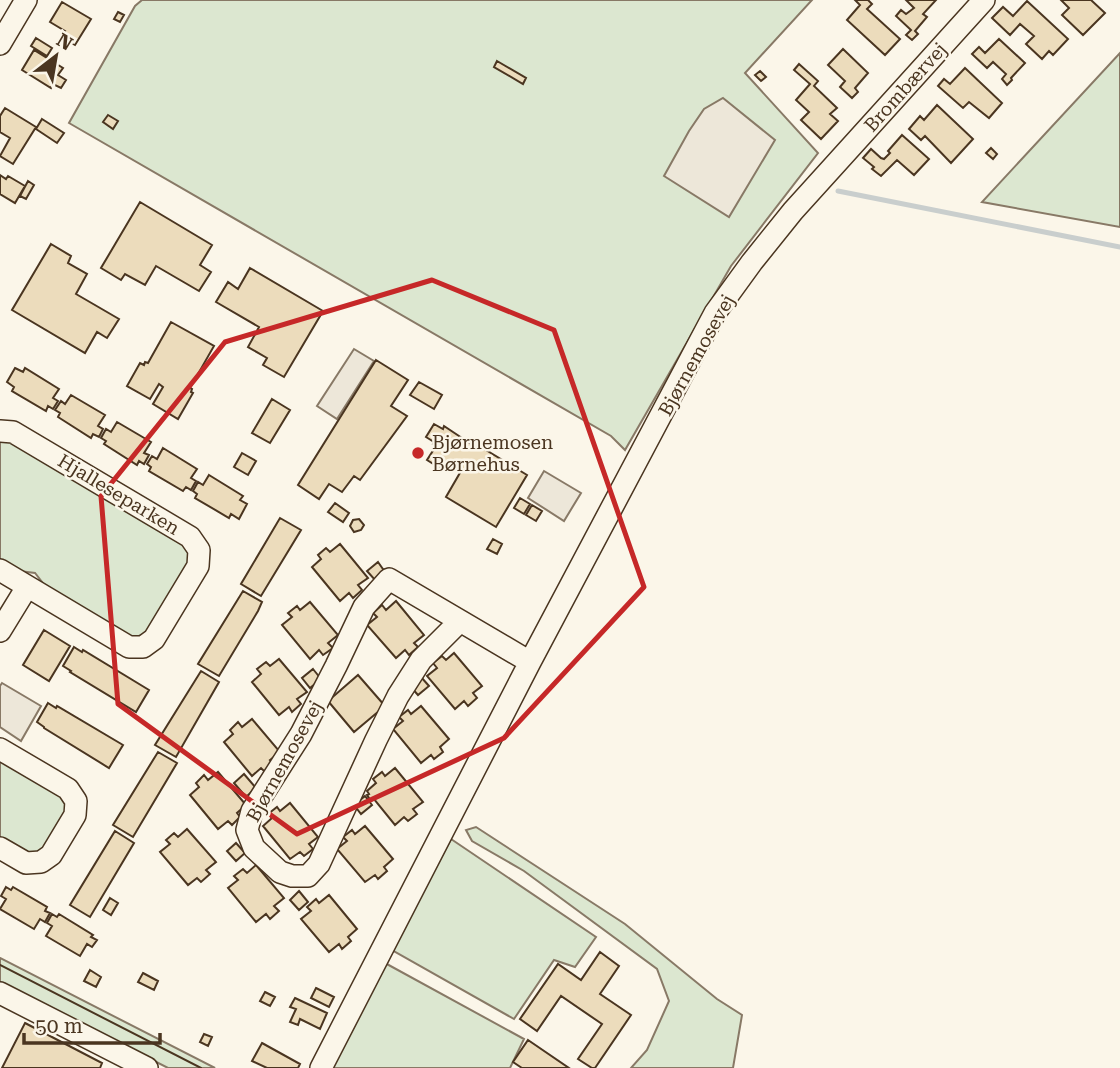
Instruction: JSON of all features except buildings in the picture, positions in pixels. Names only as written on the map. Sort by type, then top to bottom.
[{"type":"street","points":[[0,44],[26,0]]},
{"type":"street","name":"Brombærvej","points":[[826,173],[984,0]]},
{"type":"street","name":"Bjørnemosevej","points":[[321,1068],[530,662],[715,313],[752,262],[826,173]]},
{"type":"street","name":"Hjalleseparken","points":[[0,431],[13,432],[190,537],[199,550],[198,566],[154,639],[143,647],[129,647],[0,570]]},
{"type":"street","name":"Bjørnemosevej","points":[[460,621],[421,660],[398,696],[319,864],[308,876],[292,876],[280,872],[254,848],[247,830],[253,811],[301,734],[364,607],[389,579],[530,662]]},
{"type":"street","points":[[0,631],[27,587]]},
{"type":"street","points":[[0,749],[68,789],[76,801],[75,815],[51,855],[41,862],[26,863],[0,848]]},
{"type":"street","points":[[0,993],[147,1068]]},
{"type":"highlighted area","points":[[432,280],[554,330],[644,587],[504,738],[297,834],[118,704],[101,496],[225,342]]},
{"type":"green space","points":[[142,0],[812,0],[745,73],[818,153],[731,266],[625,450],[611,436],[69,123],[135,6]]},
{"type":"green space","points":[[1120,53],[1120,227],[982,202]]},
{"type":"green space","points":[[8,438],[187,545],[191,561],[147,634],[130,638],[46,587],[35,573],[19,571],[0,560],[0,439]]},
{"type":"green space","points":[[0,759],[64,798],[67,812],[43,851],[27,854],[0,838]]},
{"type":"green space","points":[[476,827],[625,924],[717,999],[742,1015],[733,1068],[631,1068],[647,1050],[669,1001],[657,969],[524,871],[472,841],[466,830]]},
{"type":"green space","points":[[451,839],[596,937],[575,967],[554,960],[514,1019],[392,950]]},
{"type":"green space","points":[[0,958],[215,1068],[168,1068],[0,982]]},
{"type":"green space","points":[[385,963],[524,1039],[510,1068],[332,1068]]},
{"type":"shaded area","points":[[723,98],[775,140],[729,217],[664,176],[704,109]]},
{"type":"shaded area","points":[[354,349],[374,361],[337,419],[317,406]]},
{"type":"shaded area","points":[[544,471],[581,493],[564,521],[528,498]]},
{"type":"shaded area","points":[[2,683],[41,706],[21,741],[0,727]]},
{"type":"waterway","points":[[838,191],[1120,247]]},
{"type":"tram line","points":[[0,965],[201,1068]]},
{"type":"place","name":"Bjørnemosen Børnehus","points":[[418,453]]}]
